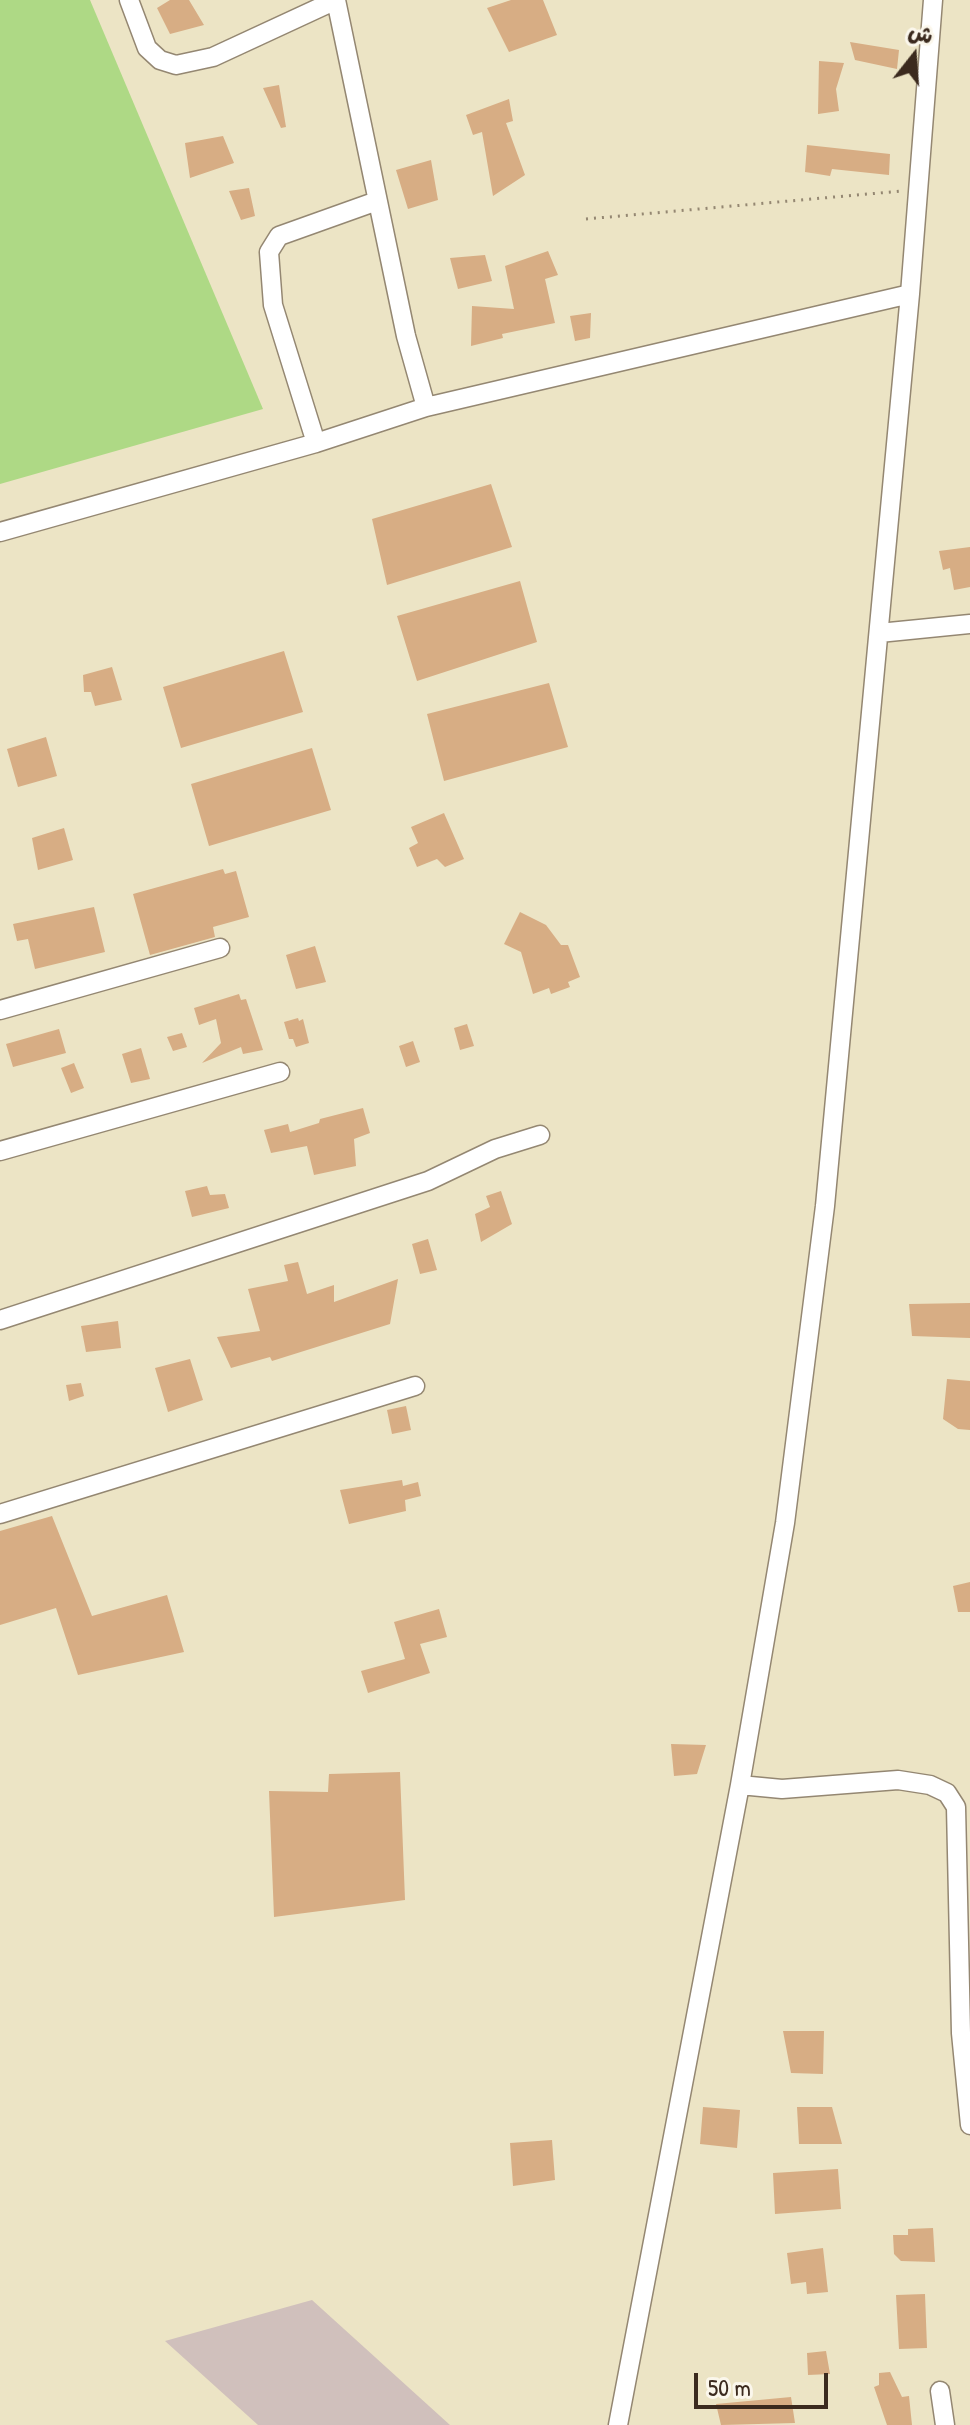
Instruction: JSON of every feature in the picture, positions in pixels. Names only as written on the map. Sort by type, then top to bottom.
[{"type":"street","points":[[129,0],[147,48],[160,60],[176,65],[213,57],[336,0],[377,201],[426,407]]},
{"type":"street","points":[[618,2425],[740,1785],[785,1523],[825,1206],[910,294],[933,0]]},
{"type":"street","points":[[932,26],[943,0]]},
{"type":"street","points":[[316,443],[273,305],[269,252],[279,236],[377,201]]},
{"type":"street","points":[[0,532],[316,443],[426,407],[910,294]]},
{"type":"street","points":[[879,633],[970,624]]},
{"type":"street","points":[[0,1010],[220,948]]},
{"type":"street","points":[[0,1151],[280,1072]]},
{"type":"street","points":[[0,1320],[415,1186],[495,1149],[540,1135]]},
{"type":"street","points":[[0,1514],[415,1386]]},
{"type":"street","points":[[740,1785],[782,1789],[898,1780],[930,1785],[947,1793],[956,1807],[961,2033],[970,2125]]},
{"type":"street","points":[[940,2391],[945,2425]]},
{"type":"path","points":[[586,219],[918,190]]},
{"type":"shaded area","points":[[312,2300],[450,2425],[258,2425],[165,2341]]},
{"type":"green space","points":[[0,0],[90,0],[263,409],[0,484]]},
{"type":"building","points":[[170,0],[189,0],[204,25],[170,34],[157,8]]},
{"type":"building","points":[[511,0],[543,0],[557,35],[509,52],[487,8]]},
{"type":"building","points":[[850,42],[899,50],[897,69],[855,60]]},
{"type":"building","points":[[819,61],[844,63],[836,89],[839,111],[818,114]]},
{"type":"building","points":[[279,85],[286,127],[281,128],[263,88]]},
{"type":"building","points":[[509,99],[513,121],[506,123],[525,175],[493,196],[482,132],[473,135],[466,115]]},
{"type":"building","points":[[223,136],[234,163],[190,178],[185,143]]},
{"type":"building","points":[[807,145],[890,154],[889,175],[832,169],[830,176],[805,172]]},
{"type":"building","points":[[431,160],[438,200],[408,209],[396,170]]},
{"type":"building","points":[[249,188],[255,216],[241,220],[229,191]]},
{"type":"building","points":[[548,251],[558,275],[545,279],[555,323],[502,334],[503,338],[471,346],[472,306],[514,309],[505,266]]},
{"type":"building","points":[[485,255],[492,281],[458,289],[450,258]]},
{"type":"building","points":[[591,313],[590,338],[575,341],[570,316]]},
{"type":"building","points":[[491,484],[512,547],[387,585],[372,519]]},
{"type":"building","points":[[970,547],[970,587],[954,590],[950,568],[943,570],[939,551]]},
{"type":"building","points":[[520,581],[537,642],[417,681],[397,616]]},
{"type":"building","points":[[284,651],[303,712],[181,748],[163,687]]},
{"type":"building","points":[[112,667],[122,700],[95,706],[91,692],[84,692],[83,675]]},
{"type":"building","points":[[549,683],[568,747],[444,781],[427,714]]},
{"type":"building","points":[[46,737],[57,776],[18,787],[7,749]]},
{"type":"building","points":[[312,748],[331,810],[209,846],[191,784]]},
{"type":"building","points":[[444,813],[464,859],[445,867],[437,859],[417,867],[409,848],[418,843],[411,827]]},
{"type":"building","points":[[64,828],[73,860],[38,870],[32,838]]},
{"type":"building","points":[[223,869],[225,874],[236,871],[249,917],[213,927],[215,937],[150,955],[133,894]]},
{"type":"building","points":[[94,907],[105,952],[35,969],[28,939],[17,941],[13,924]]},
{"type":"building","points":[[520,912],[546,925],[561,945],[568,945],[580,977],[568,982],[570,987],[551,994],[549,988],[533,994],[521,952],[504,944]]},
{"type":"building","points":[[315,946],[326,982],[296,989],[286,955]]},
{"type":"building","points":[[239,994],[241,1000],[246,999],[263,1050],[243,1054],[241,1047],[202,1063],[221,1043],[216,1019],[199,1025],[194,1008]]},
{"type":"building","points":[[298,1018],[299,1021],[303,1019],[309,1043],[296,1047],[293,1039],[289,1039],[284,1022]]},
{"type":"building","points":[[467,1024],[474,1046],[460,1050],[454,1028]]},
{"type":"building","points":[[59,1029],[66,1053],[13,1067],[6,1044]]},
{"type":"building","points":[[182,1033],[187,1047],[173,1051],[167,1037]]},
{"type":"building","points":[[413,1041],[420,1062],[406,1067],[399,1046]]},
{"type":"building","points":[[141,1048],[150,1079],[131,1083],[122,1054]]},
{"type":"building","points":[[74,1063],[84,1088],[71,1093],[61,1068]]},
{"type":"building","points":[[363,1108],[370,1133],[354,1139],[356,1166],[314,1175],[307,1146],[271,1153],[264,1130],[288,1124],[290,1132],[319,1123],[320,1119]]},
{"type":"building","points":[[207,1186],[210,1195],[225,1194],[229,1208],[192,1217],[185,1191]]},
{"type":"building","points":[[501,1191],[512,1224],[481,1242],[475,1214],[490,1207],[486,1196]]},
{"type":"building","points":[[428,1239],[437,1270],[420,1274],[412,1244]]},
{"type":"building","points":[[298,1262],[307,1294],[334,1285],[334,1302],[398,1279],[390,1324],[272,1361],[270,1357],[231,1368],[217,1337],[260,1331],[248,1289],[288,1281],[284,1265]]},
{"type":"building","points":[[970,1303],[970,1338],[912,1336],[909,1304]]},
{"type":"building","points":[[118,1321],[121,1348],[86,1352],[81,1326]]},
{"type":"building","points":[[190,1359],[203,1400],[168,1412],[155,1368]]},
{"type":"building","points":[[947,1379],[970,1381],[970,1430],[958,1429],[943,1419]]},
{"type":"building","points":[[81,1383],[84,1396],[69,1401],[66,1385]]},
{"type":"building","points":[[406,1406],[411,1430],[392,1434],[387,1410]]},
{"type":"building","points":[[402,1480],[403,1486],[418,1482],[421,1496],[405,1500],[406,1511],[349,1524],[340,1490]]},
{"type":"building","points":[[52,1516],[92,1616],[167,1595],[184,1652],[78,1675],[56,1608],[0,1625],[0,1531]]},
{"type":"building","points":[[970,1582],[970,1612],[958,1612],[953,1586]]},
{"type":"building","points":[[439,1609],[447,1637],[420,1644],[430,1673],[368,1693],[361,1671],[405,1659],[394,1622]]},
{"type":"building","points":[[671,1744],[706,1745],[697,1774],[674,1776]]},
{"type":"building","points":[[400,1772],[405,1900],[274,1917],[269,1791],[328,1792],[329,1774]]},
{"type":"building","points":[[783,2031],[824,2031],[823,2074],[791,2073]]},
{"type":"building","points":[[703,2107],[740,2110],[737,2148],[700,2144]]},
{"type":"building","points":[[797,2107],[832,2107],[842,2144],[799,2144]]},
{"type":"building","points":[[552,2140],[555,2180],[513,2186],[510,2143]]},
{"type":"building","points":[[838,2169],[841,2209],[775,2214],[773,2173]]},
{"type":"building","points":[[933,2228],[935,2262],[901,2261],[894,2254],[893,2235],[908,2235],[908,2229]]},
{"type":"building","points":[[823,2248],[828,2292],[807,2294],[806,2282],[791,2284],[787,2253]]},
{"type":"building","points":[[925,2294],[927,2348],[899,2349],[896,2295]]},
{"type":"building","points":[[826,2351],[830,2374],[808,2375],[807,2353]]},
{"type":"building","points":[[890,2372],[902,2397],[909,2396],[912,2425],[887,2425],[874,2387],[879,2385],[879,2373]]},
{"type":"building","points":[[791,2397],[795,2423],[721,2425],[716,2404]]}]
